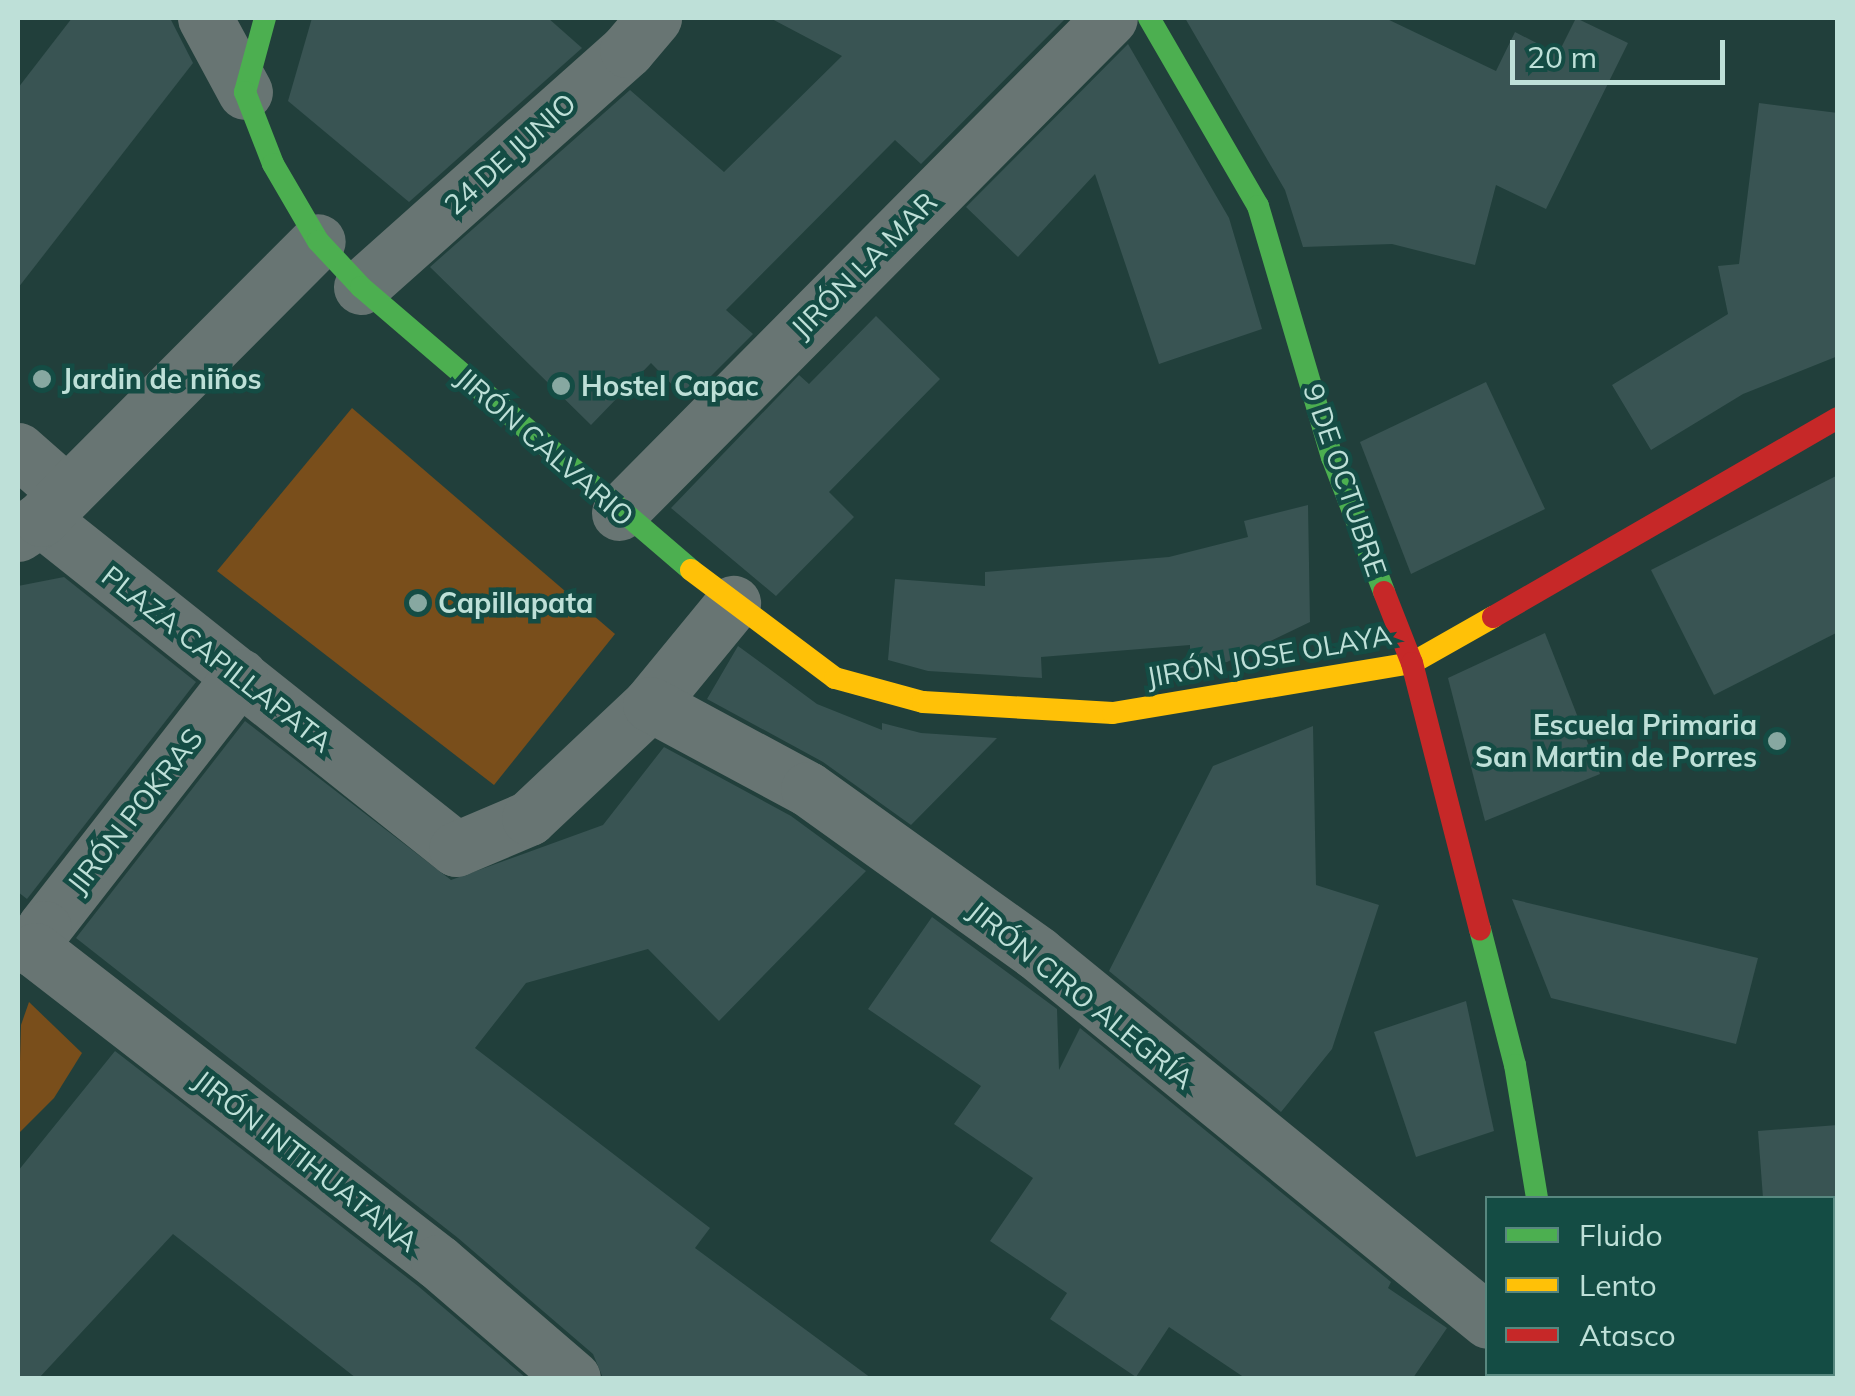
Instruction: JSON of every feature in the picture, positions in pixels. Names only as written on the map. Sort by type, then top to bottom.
[{"type":"street","points":[[205,18],[245,92],[272,164],[318,240],[361,287]]},
{"type":"street","points":[[245,92],[265,18]]},
{"type":"street","name":"24 DE JUNIO","points":[[361,287],[627,50],[654,18]]},
{"type":"street","name":"JIRÓN LA MAR","points":[[618,512],[1110,18]]},
{"type":"street","name":"9 DE OCTUBRE","points":[[1150,18],[1258,206],[1332,457],[1412,662],[1515,1065],[1537,1196]]},
{"type":"street","points":[[42,515],[318,240]]},
{"type":"street","name":"JIRÓN CALVARIO","points":[[361,287],[618,512],[733,603]]},
{"type":"street","name":"JIRÓN JOSE OLAYA","points":[[733,603],[835,678],[923,702],[1113,712],[1412,662],[1838,418]]},
{"type":"street","name":"PLAZA CAPILLAPATA","points":[[18,450],[42,515],[456,849],[529,818],[650,704],[733,603]]},
{"type":"street","name":"JIRÓN POKRAS","points":[[35,950],[44,928],[240,676]]},
{"type":"street","name":"JIRÓN CIRO ALEGRÍA","points":[[650,704],[808,789],[1037,953],[1485,1319]]},
{"type":"street","name":"JIRÓN INTIHUATANA","points":[[35,950],[438,1262],[573,1378]]},
{"type":"shaded area","name":"Capillapata","points":[[352,408],[615,634],[494,785],[217,571]]},
{"type":"shaded area","points":[[29,1002],[82,1053],[54,1098],[18,1134],[21,1025]]},
{"type":"building","points":[[72,18],[170,18],[193,63],[18,288],[18,88]]},
{"type":"building","points":[[312,18],[548,18],[582,48],[409,202],[288,101]]},
{"type":"building","points":[[770,18],[1066,18],[921,164],[895,140],[726,310],[753,334],[687,400],[651,363],[591,425],[430,267],[630,90],[724,172],[842,56]]},
{"type":"building","points":[[1185,18],[1385,18],[1496,71],[1515,32],[1558,54],[1576,18],[1628,43],[1546,209],[1496,185],[1475,265],[1392,244],[1303,247],[1285,190]]},
{"type":"building","points":[[1128,44],[1229,218],[1262,329],[1159,364],[1095,174],[1018,257],[966,207]]},
{"type":"building","points":[[1759,103],[1838,113],[1838,356],[1743,394],[1651,450],[1612,385],[1728,314],[1718,266],[1739,264]]},
{"type":"building","points":[[876,316],[940,379],[829,492],[854,517],[776,596],[671,508],[799,375],[809,384]]},
{"type":"building","points":[[1486,382],[1545,509],[1411,574],[1360,442]]},
{"type":"building","points":[[1838,475],[1838,632],[1714,695],[1651,570]]},
{"type":"building","points":[[1308,505],[1310,622],[1227,662],[1190,668],[1190,645],[1041,657],[1042,678],[928,671],[888,660],[895,579],[985,586],[985,572],[1169,557],[1248,537],[1244,521]]},
{"type":"building","points":[[64,577],[196,682],[27,899],[18,892],[18,586]]},
{"type":"building","points":[[1545,633],[1600,774],[1485,821],[1448,678]]},
{"type":"building","points":[[738,646],[817,704],[882,730],[882,723],[921,733],[997,738],[911,825],[823,762],[707,699]]},
{"type":"building","points":[[245,721],[451,880],[603,825],[664,747],[791,816],[866,871],[719,1021],[648,949],[526,983],[475,1048],[710,1228],[695,1248],[871,1378],[603,1378],[593,1354],[458,1238],[76,938]]},
{"type":"building","points":[[1313,726],[1316,885],[1379,905],[1332,1049],[1281,1112],[1109,971],[1213,766]]},
{"type":"building","points":[[1512,899],[1758,958],[1736,1044],[1551,998]]},
{"type":"building","points":[[932,917],[1057,1009],[1059,1070],[1080,1028],[1391,1282],[1388,1288],[1447,1328],[1413,1378],[1245,1378],[1169,1327],[1136,1377],[1050,1319],[1067,1293],[990,1241],[1033,1178],[954,1124],[981,1086],[868,1009]]},
{"type":"building","points":[[1466,1001],[1494,1131],[1416,1157],[1374,1032]]},
{"type":"building","points":[[115,1051],[418,1286],[526,1378],[356,1378],[173,1234],[39,1378],[18,1378],[18,1171]]},
{"type":"building","points":[[1838,1125],[1838,1198],[1763,1196],[1758,1131]]},
{"type":"traffic: fast","points":[[265,18],[245,92],[273,164],[318,241],[361,287],[691,570]]},
{"type":"traffic: fast","points":[[1149,18],[1258,206],[1332,457],[1384,592]]},
{"type":"traffic: fast","points":[[1480,929],[1515,1065],[1537,1196]]},
{"type":"traffic: slow","points":[[691,570],[835,678],[923,702],[1113,713],[1412,663],[1493,617]]},
{"type":"traffic: jam","points":[[1493,617],[1838,418]]},
{"type":"traffic: jam","points":[[1384,592],[1412,663],[1480,929]]},
{"type":"place","name":"Jardin de niños","points":[[42,379]]},
{"type":"place","name":"Hostel Capac","points":[[561,386]]},
{"type":"place","name":"Capillapata","points":[[418,603]]},
{"type":"place","name":"Escuela Primaria San Martin de Porres","points":[[1777,741]]}]
